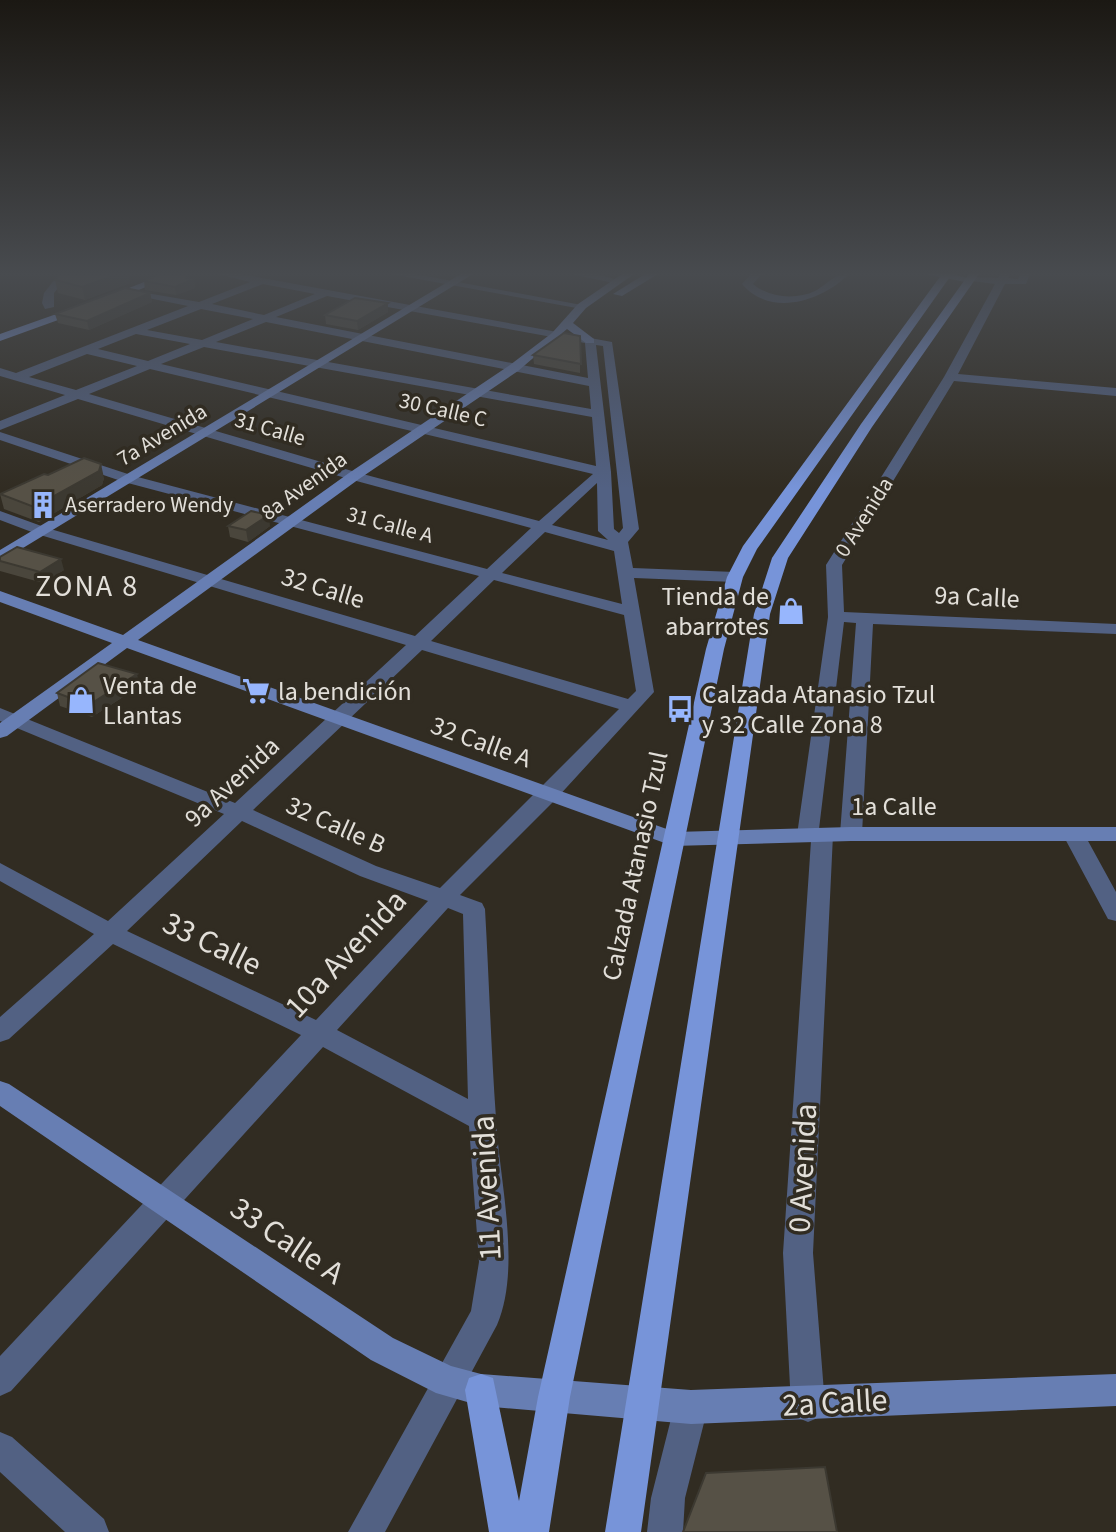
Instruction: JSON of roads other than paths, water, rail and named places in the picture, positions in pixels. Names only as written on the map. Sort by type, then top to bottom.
[{"type":"main road","name":"7a Avenida","points":[[0,557],[347,345]]},
{"type":"main road","name":"8a Avenida","points":[[5,722],[127,642],[354,476],[514,368],[541,345]]},
{"type":"main road","name":"Calzada Atanasio Tzul","points":[[531,1532],[554,1397],[673,839],[715,649],[735,577],[749,549],[892,345]]},
{"type":"main road","points":[[623,1532],[762,614],[780,558],[924,345]]},
{"type":"main road","name":"32 Calle A","points":[[0,596],[673,839]]},
{"type":"main road","name":"1a Calle","points":[[673,839],[851,834],[1116,834]]},
{"type":"main road","name":"33 Calle A","points":[[0,1092],[382,1349],[448,1381],[481,1390],[554,1397]]},
{"type":"main road","points":[[481,1390],[507,1532]]},
{"type":"main road","name":"2a Calle","points":[[554,1397],[691,1407],[808,1405],[1116,1390]]},
{"type":"street","points":[[17,377],[97,345]]},
{"type":"street","points":[[0,426],[198,345]]},
{"type":"street","points":[[210,345],[596,414]]},
{"type":"street","points":[[398,345],[594,383]]},
{"type":"street","points":[[590,345],[604,472],[606,531],[621,544],[645,692],[633,707]]},
{"type":"street","points":[[608,345],[631,529],[621,544]]},
{"type":"street","name":"0 Avenida","points":[[808,1405],[798,1253],[815,835],[836,617],[834,565],[967,345]]},
{"type":"street","name":"30 Calle C","points":[[85,350],[604,472]]},
{"type":"street","name":"31 Calle","points":[[0,372],[354,476],[542,527],[621,544]]},
{"type":"street","points":[[950,377],[1116,392]]},
{"type":"street","name":"31 Calle A","points":[[0,436],[129,479],[632,612]]},
{"type":"street","name":"9a Avenida","points":[[0,1032],[604,472]]},
{"type":"street","name":"32 Calle","points":[[0,515],[42,531],[633,707]]},
{"type":"street","points":[[626,573],[735,577]]},
{"type":"street","name":"9a Calle","points":[[836,617],[1116,629]]},
{"type":"street","points":[[851,834],[865,618]]},
{"type":"street","name":"10a Avenida","points":[[0,1380],[442,900],[633,707]]},
{"type":"street","name":"32 Calle B","points":[[5,722],[239,812],[368,871],[474,909]]},
{"type":"street","points":[[1074,835],[1116,913]]},
{"type":"street","name":"33 Calle","points":[[0,871],[110,933],[320,1033],[482,1120]]},
{"type":"street","name":"11 Avenida","points":[[366,1532],[486,1314],[494,1262],[482,1120],[474,909]]},
{"type":"street","points":[[665,1532],[668,1498],[691,1407]]},
{"type":"street","points":[[0,1449],[91,1532]]},
{"type":"place","name":"Aserradero Wendy","points":[[43,505]]},
{"type":"place","name":"Tienda de abarrotes","points":[[791,611]]},
{"type":"place","name":"la bendición","points":[[256,691]]},
{"type":"place","name":"Venta de Llantas","points":[[81,700]]},
{"type":"place","name":"Calzada Atanasio Tzul y 32 Calle Zona 8","points":[[680,709]]},
{"type":"district","name":"ZONA 8","points":[[87,586]]}]
